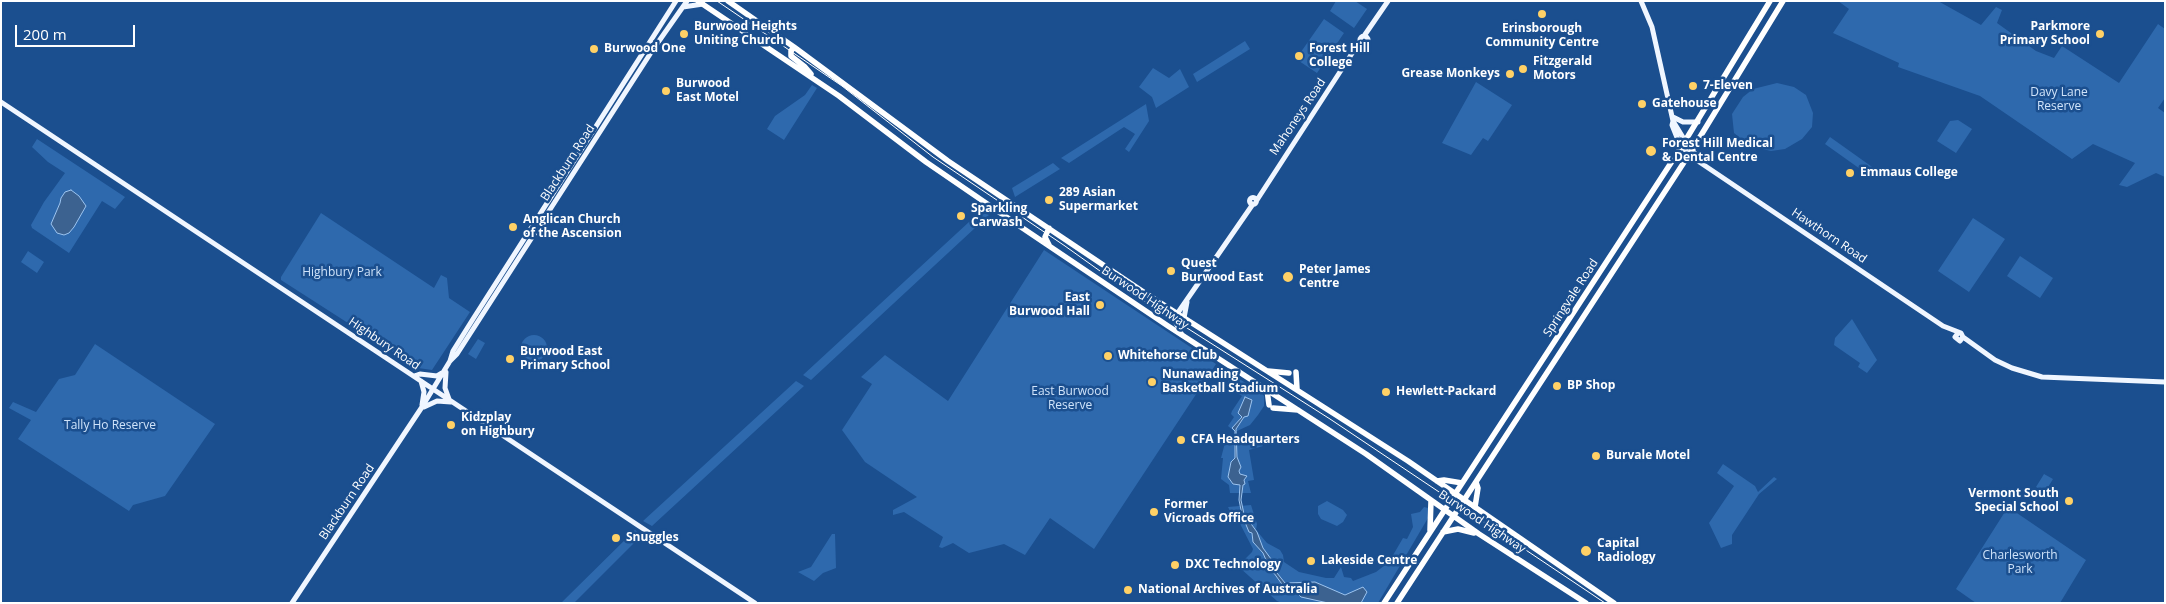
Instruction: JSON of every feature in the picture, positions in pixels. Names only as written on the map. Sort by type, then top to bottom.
[{"type":"highway","name":"Burwood Highway","points":[[728,1],[794,47],[948,161],[1184,318],[1456,493],[1614,603]]},
{"type":"highway","name":"Springvale Road","points":[[1385,603],[1684,144],[1770,1]]},
{"type":"highway","name":"Springvale Road","points":[[1398,602],[1690,153],[1783,1]]},
{"type":"highway","name":"Burwood Highway","points":[[701,3],[813,78],[931,166],[1182,335],[1376,460],[1478,534],[1586,603]]},
{"type":"highway","points":[[794,47],[791,51],[792,56],[806,68],[813,78]]},
{"type":"highway","points":[[1049,228],[1045,236],[1050,246]]},
{"type":"highway","points":[[1266,371],[1293,373],[1297,389]]},
{"type":"highway","points":[[1267,390],[1271,407],[1300,410]]},
{"type":"highway","points":[[1437,481],[1444,480],[1462,483]]},
{"type":"highway","points":[[1475,507],[1478,488],[1476,482]]},
{"type":"highway","points":[[1430,532],[1431,501]]},
{"type":"highway","points":[[1443,532],[1460,529],[1478,534]]},
{"type":"highway","points":[[1385,603],[1392,599],[1398,602]]},
{"type":"main road","name":"Blackburn Road","points":[[292,603],[434,389],[450,362],[459,340],[549,211],[687,1]]},
{"type":"main road","name":"Mahoneys Road","points":[[1178,314],[1364,40],[1388,1]]},
{"type":"main road","name":"Hawthorn Road","points":[[1641,1],[1651,23],[1673,119],[1672,125],[1690,153],[1703,163],[1960,339],[1995,360],[2012,368],[2042,377],[2165,382]]},
{"type":"main road","name":"Blackburn Road","points":[[513,262],[544,208],[675,3]]},
{"type":"main road","points":[[682,7],[701,3]]},
{"type":"main road","points":[[618,90],[624,95]]},
{"type":"main road","name":"Highbury Road","points":[[1,102],[755,603]]},
{"type":"main road","points":[[1673,119],[1683,122],[1698,122]]},
{"type":"main road","points":[[544,208],[549,211]]},
{"type":"main road","name":"Mahoneys Road","points":[[1184,318],[1188,299]]},
{"type":"main road","points":[[1178,314],[1176,324],[1182,335]]},
{"type":"main road","name":"Hawthorn Road","points":[[1943,326],[1962,334],[1960,339]]},
{"type":"main road","points":[[414,376],[420,374],[437,376],[445,371]]},
{"type":"main road","points":[[445,371],[445,388],[449,399]]},
{"type":"main road","points":[[421,381],[424,397],[421,409]]},
{"type":"main road","points":[[421,409],[437,401],[454,403]]},
{"type":"green space","points":[[1336,1],[1355,1],[1367,9],[1354,28],[1330,11]]},
{"type":"green space","name":"Davy Lane Reserve","points":[[1838,1],[1938,1],[1981,25],[1996,7],[2002,10],[1997,23],[2036,51],[2054,58],[2062,46],[2119,83],[2158,24],[2165,29],[2165,98],[2158,108],[2165,113],[2165,177],[2156,173],[2127,187],[2119,185],[2135,163],[2093,144],[2072,159],[1980,96],[1898,67],[1899,63],[1833,33],[1849,9]]},
{"type":"green space","points":[[1324,19],[1344,33],[1317,73],[1296,59]]},
{"type":"green space","points":[[1245,41],[1250,49],[1197,82],[1193,74]]},
{"type":"green space","points":[[1153,68],[1169,78],[1180,69],[1189,87],[1156,108],[1152,97],[1139,87]]},
{"type":"green space","points":[[1476,82],[1512,105],[1488,141],[1483,138],[1471,155],[1442,143]]},
{"type":"green space","points":[[1777,83],[1794,87],[1806,95],[1813,113],[1812,127],[1802,139],[1785,149],[1771,151],[1750,146],[1734,133],[1732,114],[1743,97],[1753,89]]},
{"type":"green space","points":[[812,85],[817,88],[784,140],[767,129],[775,116],[805,95]]},
{"type":"green space","points":[[1146,104],[1149,121],[1129,152],[1125,149],[1135,134],[1124,127],[1069,163],[1061,158]]},
{"type":"green space","points":[[1958,120],[1972,129],[1956,153],[1937,141],[1950,121]]},
{"type":"green space","points":[[1830,137],[1875,169],[1870,176],[1825,144]]},
{"type":"green space","points":[[37,139],[125,197],[115,209],[102,201],[69,253],[32,228],[31,225],[44,202],[65,173],[48,162],[32,147]]},
{"type":"green space","points":[[1053,163],[1060,169],[1015,197],[1012,188]]},
{"type":"green space","points":[[982,210],[989,215],[811,380],[803,375]]},
{"type":"green space","name":"Highbury Park","points":[[321,213],[434,288],[441,275],[447,278],[449,298],[470,312],[432,370],[418,368],[281,280],[281,277]]},
{"type":"green space","points":[[1973,218],[2005,239],[1969,292],[1938,271]]},
{"type":"green space","name":"East Burwood Reserve","points":[[1044,250],[1216,364],[1094,549],[1050,518],[1025,555],[1004,544],[969,553],[953,543],[942,548],[939,547],[943,537],[904,512],[893,515],[893,510],[917,497],[865,462],[842,430],[872,384],[861,377],[885,355],[948,401]]},
{"type":"green space","points":[[28,251],[44,262],[37,273],[21,262]]},
{"type":"green space","points":[[2020,256],[2053,278],[2040,298],[2007,276]]},
{"type":"green space","points":[[1852,319],[1877,360],[1867,373],[1858,367],[1860,363],[1834,345],[1835,338]]},
{"type":"green space","points":[[534,335],[543,339],[547,348],[543,357],[534,361],[525,357],[521,348],[525,339]]},
{"type":"green space","points":[[478,339],[485,343],[476,359],[468,354]]},
{"type":"green space","name":"Tally Ho Reserve","points":[[95,344],[215,424],[165,496],[133,505],[129,511],[18,439],[31,420],[9,408],[13,402],[36,412],[59,379],[75,375]]},
{"type":"green space","points":[[1229,373],[1261,392],[1264,396],[1264,406],[1258,415],[1250,425],[1237,431],[1228,426],[1234,417],[1231,414],[1232,411],[1242,396],[1226,386],[1229,380],[1225,378]]},
{"type":"green space","points":[[796,381],[804,386],[652,526],[643,521]]},
{"type":"green space","points":[[1256,435],[1263,446],[1249,450],[1254,480],[1248,481],[1251,493],[1230,493],[1229,485],[1221,479],[1223,458],[1221,458],[1225,443],[1246,440]]},
{"type":"green space","points":[[1723,464],[1755,486],[1758,492],[1774,477],[1777,479],[1759,494],[1732,535],[1732,544],[1721,548],[1709,523],[1734,486],[1717,473]]},
{"type":"green space","points":[[2044,474],[2053,479],[2045,492],[2036,487]]},
{"type":"green space","points":[[1327,501],[1343,510],[1347,515],[1343,522],[1337,526],[1321,519],[1318,514],[1318,506]]},
{"type":"green space","points":[[1251,505],[1257,524],[1256,530],[1267,543],[1280,550],[1284,562],[1299,572],[1326,578],[1334,578],[1341,567],[1344,577],[1351,578],[1353,581],[1376,572],[1389,562],[1403,538],[1407,539],[1413,527],[1411,514],[1420,512],[1424,507],[1428,508],[1428,518],[1378,603],[1282,603],[1277,601],[1240,568],[1239,562],[1243,561],[1253,549],[1236,516],[1233,517],[1228,507]]},
{"type":"green space","name":"Charlesworth Park","points":[[2008,507],[2086,560],[2060,603],[1976,603],[1956,589]]},
{"type":"green space","points":[[635,530],[642,535],[574,603],[561,603]]},
{"type":"green space","points":[[832,534],[835,534],[836,568],[823,573],[814,581],[798,572],[811,567]]},
{"type":"shaded area","points":[[71,190],[79,196],[86,206],[74,227],[69,233],[64,235],[57,233],[51,224],[61,198],[65,192]]},
{"type":"shaded area","points":[[1245,397],[1252,400],[1248,416],[1244,417],[1236,429],[1237,457],[1241,467],[1239,471],[1240,474],[1247,476],[1244,480],[1245,484],[1243,485],[1241,500],[1244,514],[1257,532],[1263,548],[1274,563],[1277,573],[1285,583],[1315,582],[1345,595],[1363,587],[1367,592],[1361,603],[1328,603],[1301,597],[1294,590],[1284,587],[1271,569],[1270,561],[1266,560],[1263,553],[1253,542],[1252,533],[1249,532],[1242,515],[1239,500],[1240,485],[1233,484],[1228,477],[1231,462],[1235,458],[1235,431],[1232,428],[1242,417],[1238,413]]},
{"type":"tram line","points":[[717,1],[842,86],[933,157],[1121,286],[1330,419],[1605,603]]},
{"type":"place","name":"Erinsborough Community Centre","points":[[1542,14]]},
{"type":"place","name":"Burwood Heights Uniting Church","points":[[684,34]]},
{"type":"place","name":"Parkmore Primary School","points":[[2100,34]]},
{"type":"place","name":"Burwood One","points":[[594,49]]},
{"type":"place","name":"Forest Hill College","points":[[1299,56]]},
{"type":"place","name":"Fitzgerald Motors","points":[[1523,69]]},
{"type":"place","name":"Grease Monkeys","points":[[1510,74]]},
{"type":"place","name":"7-Eleven","points":[[1693,86]]},
{"type":"place","name":"Burwood East Motel","points":[[666,91]]},
{"type":"place","name":"Gatehouse","points":[[1642,104]]},
{"type":"place","name":"Forest Hill Medical & Dental Centre","points":[[1651,151]]},
{"type":"place","name":"Emmaus College","points":[[1850,173]]},
{"type":"place","name":"289 Asian Supermarket","points":[[1049,200]]},
{"type":"place","name":"Sparkling Carwash","points":[[961,216]]},
{"type":"place","name":"Anglican Church of the Ascension","points":[[513,227]]},
{"type":"place","name":"Quest Burwood East","points":[[1171,271]]},
{"type":"place","name":"Peter James Centre","points":[[1288,277]]},
{"type":"place","name":"East Burwood Hall","points":[[1100,305]]},
{"type":"place","name":"Whitehorse Club","points":[[1108,356]]},
{"type":"place","name":"Burwood East Primary School","points":[[510,359]]},
{"type":"place","name":"Nunawading Basketball Stadium","points":[[1152,382]]},
{"type":"place","name":"BP Shop","points":[[1557,386]]},
{"type":"place","name":"Hewlett-Packard","points":[[1386,392]]},
{"type":"place","name":"Kidzplay on Highbury","points":[[451,425]]},
{"type":"place","name":"CFA Headquarters","points":[[1181,440]]},
{"type":"place","name":"Burvale Motel","points":[[1596,456]]},
{"type":"place","name":"Vermont South Special School","points":[[2069,501]]},
{"type":"place","name":"Former Vicroads Office","points":[[1154,512]]},
{"type":"place","name":"Snuggles","points":[[616,538]]},
{"type":"place","name":"Capital Radiology","points":[[1586,551]]},
{"type":"place","name":"Lakeside Centre","points":[[1311,561]]},
{"type":"place","name":"DXC Technology","points":[[1175,565]]},
{"type":"place","name":"National Archives of Australia","points":[[1128,590]]}]
